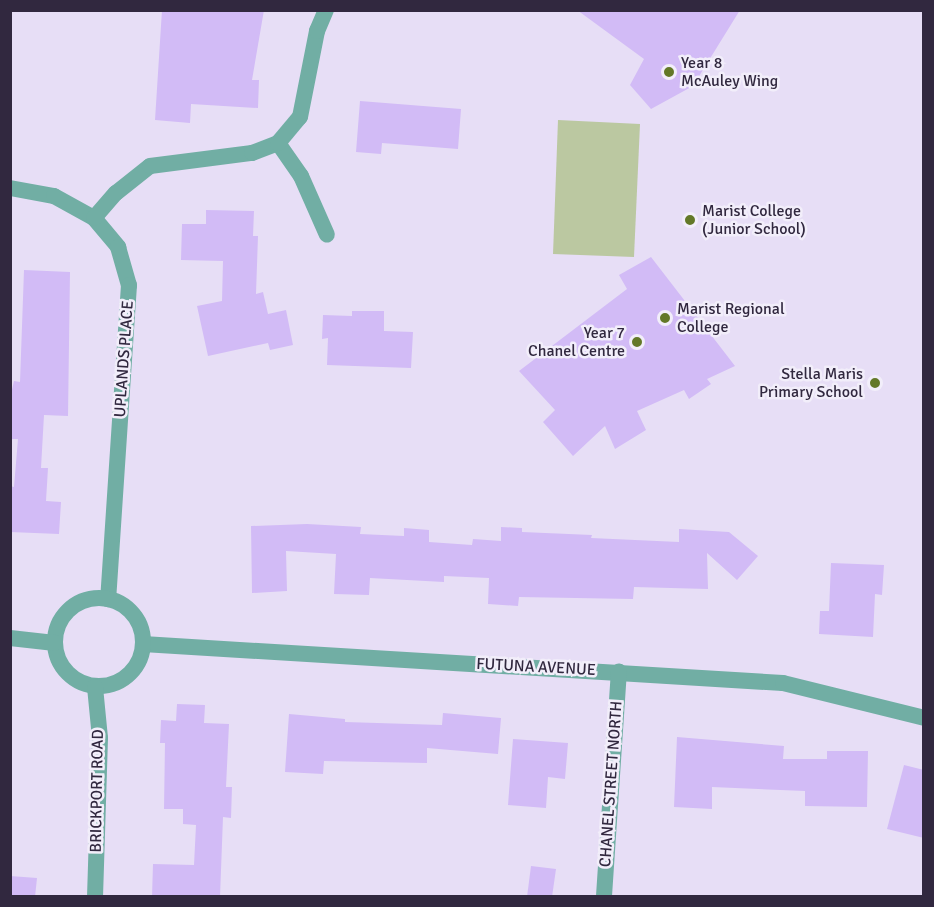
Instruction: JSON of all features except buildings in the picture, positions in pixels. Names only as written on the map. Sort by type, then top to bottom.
[{"type":"street","points":[[94,218],[116,193],[150,166],[252,153],[278,142],[300,117],[317,31],[326,10]]},
{"type":"street","points":[[278,142],[301,176],[327,235]]},
{"type":"street","name":"UPLANDS PLACE","points":[[10,188],[54,196],[94,218],[118,247],[129,285],[108,599]]},
{"type":"street","points":[[108,599],[125,607],[138,621],[144,644],[141,658],[122,680],[94,687],[71,677],[59,661],[55,643],[62,618],[71,608],[82,601],[108,599]]},
{"type":"street","points":[[10,638],[55,643]]},
{"type":"street","name":"FUTUNA AVENUE","points":[[144,644],[783,683],[924,718]]},
{"type":"street","name":"CHANEL STREET NORTH","points":[[604,897],[619,672]]},
{"type":"street","name":"BRICKPORT ROAD","points":[[94,687],[100,738],[95,897]]},
{"type":"green space","points":[[558,120],[640,124],[634,257],[553,254]]},
{"type":"place","name":"Year 8 McAuley Wing","points":[[669,72]]},
{"type":"place","name":"Marist College (Junior School)","points":[[690,220]]},
{"type":"place","name":"Marist Regional College","points":[[665,318]]},
{"type":"place","name":"Year 7 Chanel Centre","points":[[637,342]]},
{"type":"place","name":"Stella Maris Primary School","points":[[875,383]]}]
